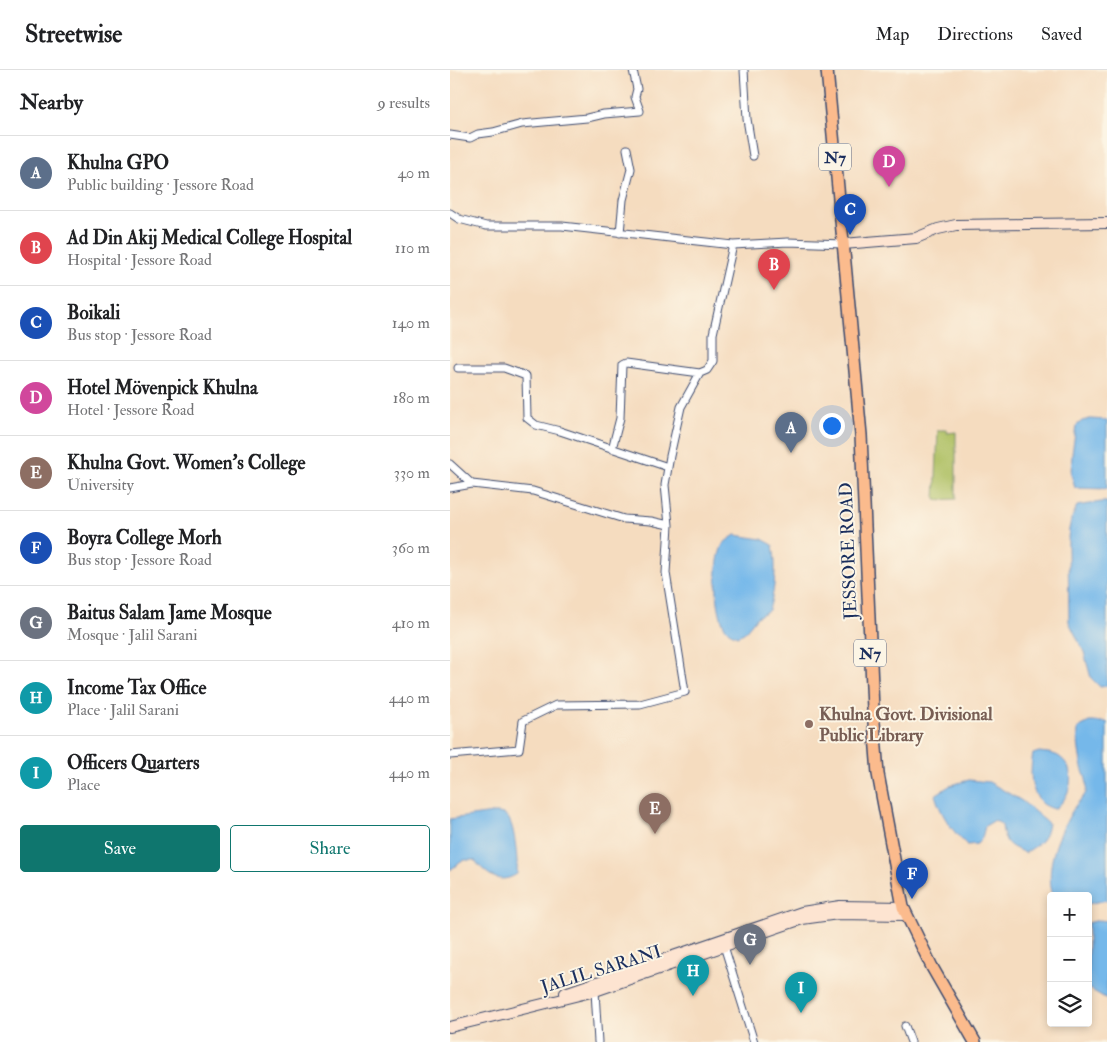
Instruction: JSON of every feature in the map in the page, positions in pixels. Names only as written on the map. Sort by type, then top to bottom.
[{"type":"highway","name":"JESSORE ROAD","points":[[827,70],[861,435],[873,709],[878,774],[904,911],[932,967],[975,1042]]},
{"type":"main road","points":[[843,244],[916,238],[938,229],[956,225],[1107,223]]},
{"type":"main road","name":"JALIL SARANI","points":[[450,1020],[567,992],[802,912],[840,906],[904,911]]},
{"type":"main road","name":"JALIL SARANI","points":[[450,1027],[595,991],[802,920],[838,914],[904,911]]},
{"type":"street","points":[[450,135],[470,138],[478,134],[494,132],[522,124],[640,111],[635,97],[637,89],[633,70]]},
{"type":"street","points":[[744,70],[747,120],[753,156]]},
{"type":"street","points":[[620,233],[623,200],[631,169],[627,149]]},
{"type":"street","points":[[450,213],[459,219],[486,226],[562,226],[732,245],[788,242],[843,244]]},
{"type":"street","points":[[612,449],[620,418],[622,365],[700,373],[707,370],[713,361],[713,334],[732,245]]},
{"type":"street","points":[[458,368],[504,368],[526,376],[527,418],[536,425],[560,431],[668,467]]},
{"type":"street","points":[[450,755],[519,749],[523,721],[556,705],[640,704],[685,692],[666,573],[669,525],[665,485],[681,407],[700,373]]},
{"type":"street","points":[[450,464],[472,484]]},
{"type":"street","points":[[450,488],[472,484],[533,491],[624,519],[651,521],[669,525]]},
{"type":"street","points":[[724,946],[754,1042]]},
{"type":"street","points":[[595,991],[598,1042]]},
{"type":"street","points":[[906,1026],[911,1042]]},
{"type":"green space","points":[[938,430],[948,430],[947,433],[956,432],[956,499],[935,500]]},
{"type":"water","points":[[1090,419],[1107,420],[1107,489],[1075,488],[1071,474],[1076,426],[1082,421]]},
{"type":"water","points":[[1107,502],[1107,686],[1100,687],[1091,678],[1084,652],[1069,622],[1068,542],[1070,524],[1077,506]]},
{"type":"water","points":[[735,535],[762,539],[773,545],[775,569],[773,594],[769,610],[757,617],[744,633],[737,636],[728,631],[723,623],[717,588],[720,552],[724,544]]},
{"type":"water","points":[[1089,722],[1107,722],[1107,900],[1092,903],[1092,892],[1052,892],[1050,873],[1058,839],[1075,806],[1086,792],[1087,784],[1078,745],[1078,728]]},
{"type":"water","points":[[1039,752],[1059,756],[1069,770],[1070,785],[1068,792],[1060,805],[1054,809],[1043,804],[1038,799],[1033,787],[1031,767],[1033,754]]},
{"type":"water","points":[[969,780],[989,782],[1022,801],[1048,823],[1044,838],[1025,853],[1008,843],[1004,836],[1002,825],[995,820],[985,826],[982,838],[977,844],[967,845],[948,822],[940,809],[935,795],[951,785]]},
{"type":"water","points":[[493,813],[505,815],[511,824],[516,852],[517,874],[504,879],[498,879],[488,874],[474,860],[464,860],[450,870],[450,819]]},
{"type":"water","points":[[1107,921],[1107,999],[1092,990],[1092,922]]},
{"type":"place","name":"Hotel Mövenpick Khulna","points":[[889,187]]},
{"type":"place","name":"Boikali","points":[[850,235]]},
{"type":"place","name":"Ad Din Akij Medical College Hospital","points":[[774,290]]},
{"type":"place","name":"Khulna GPO","points":[[791,453]]},
{"type":"place","name":"Khulna Govt. Divisional Public Library","points":[[809,724]]},
{"type":"place","name":"Khulna Govt. Women's College","points":[[655,834]]},
{"type":"place","name":"Boyra College Morh","points":[[912,899]]},
{"type":"place","name":"Baitus Salam Jame Mosque","points":[[750,965]]},
{"type":"place","name":"Income Tax Office","points":[[693,996]]},
{"type":"place","name":"Officers Quarters","points":[[801,1013]]}]
